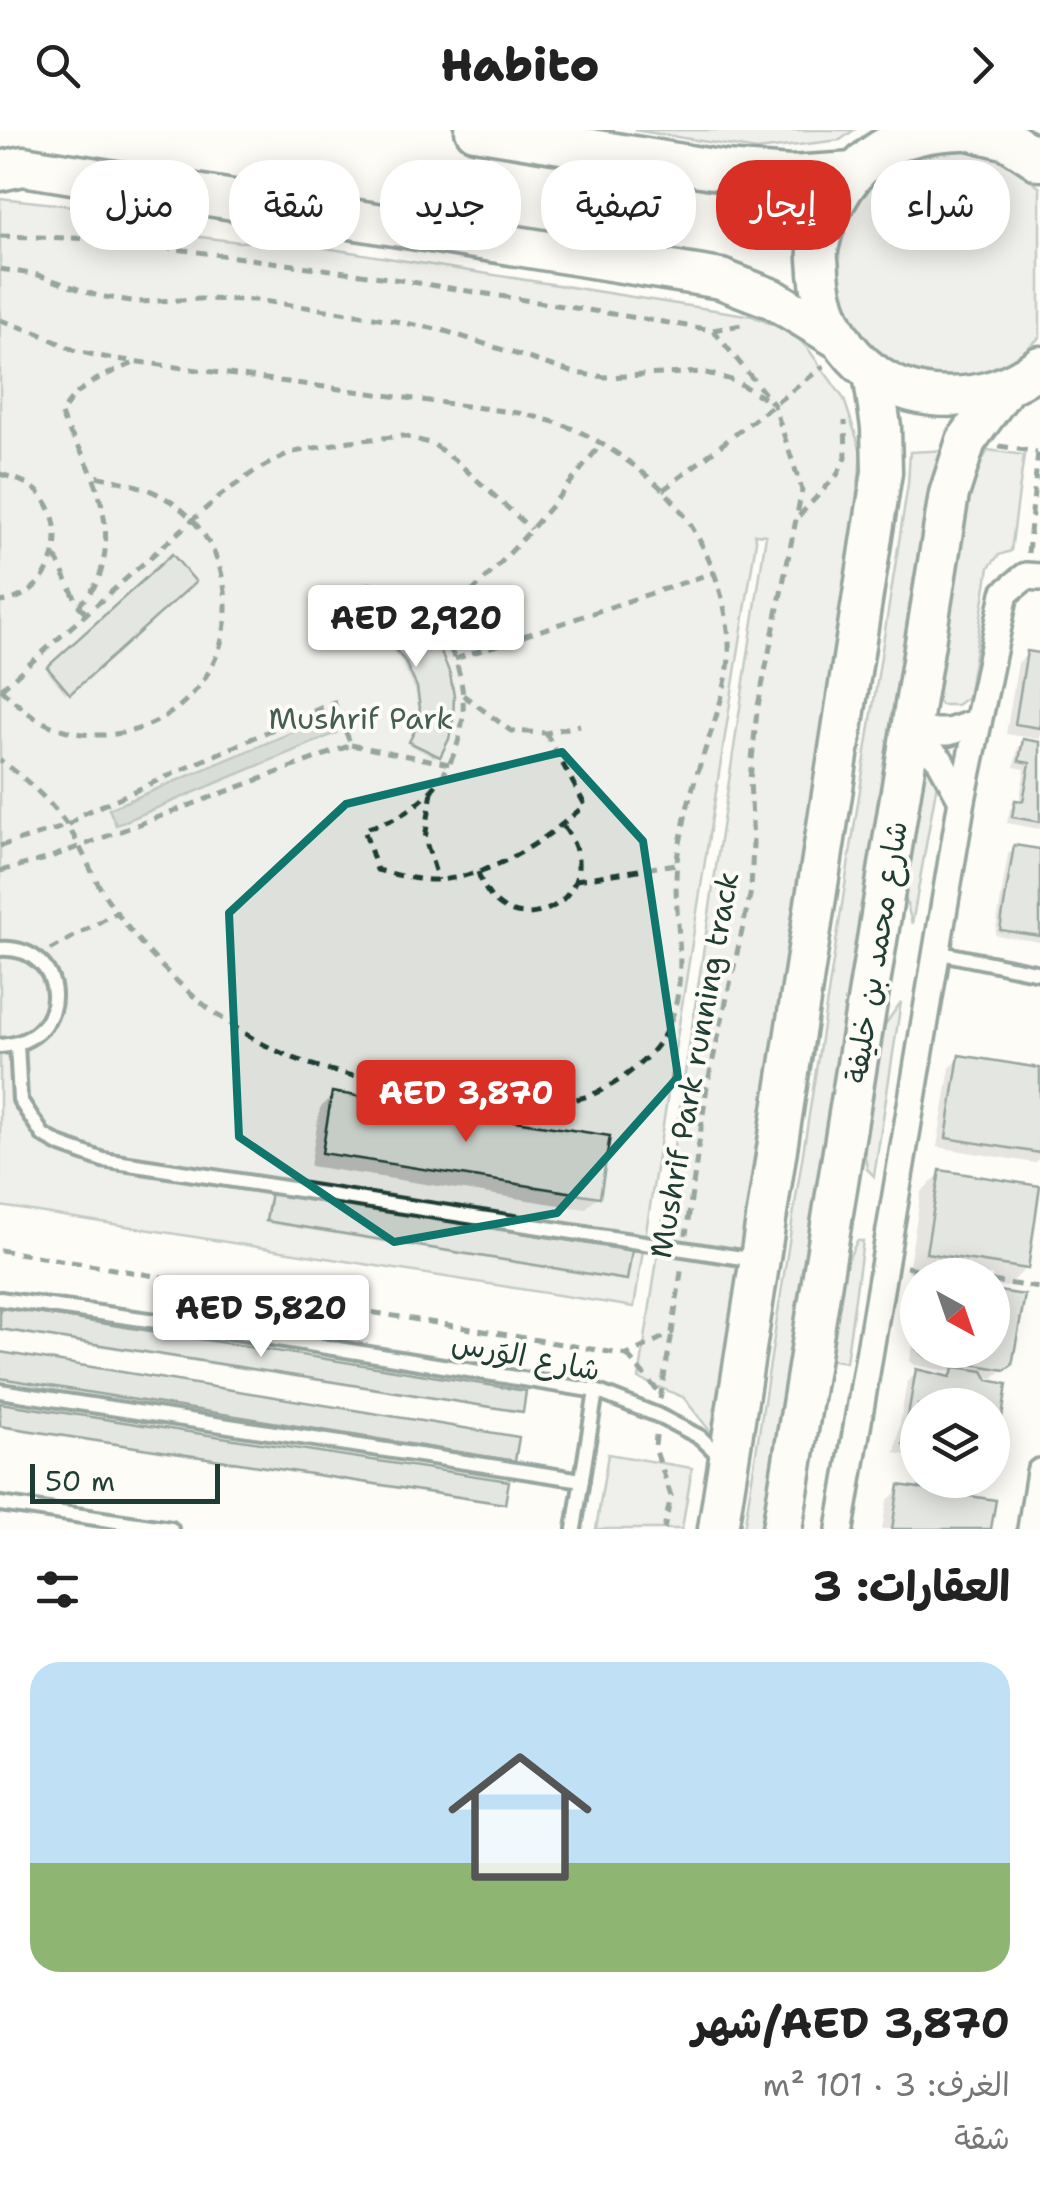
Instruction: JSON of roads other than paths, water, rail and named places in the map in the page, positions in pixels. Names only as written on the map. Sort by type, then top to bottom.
[{"type":"main road","points":[[475,130],[726,172],[790,176],[854,172]]},
{"type":"main road","points":[[718,1529],[882,472],[882,427],[853,354],[821,298],[818,253],[829,210],[854,172],[886,147],[925,131],[965,130],[1008,140],[1040,158]]},
{"type":"main road","points":[[1032,130],[1040,158]]},
{"type":"main road","points":[[0,171],[24,166],[720,279],[773,299],[914,394],[960,399],[1004,388],[1039,367]]},
{"type":"main road","name":"شارع محمد بن خليفة","points":[[782,1529],[949,494],[966,441],[1004,388]]},
{"type":"street","points":[[840,1529],[962,800],[1005,593],[1033,576]]},
{"type":"street","points":[[912,732],[948,732],[978,722]]},
{"type":"street","points":[[912,732],[940,760],[962,800]]},
{"type":"street","points":[[1031,1529],[1040,1472]]},
{"type":"lane","points":[[0,949],[21,950],[36,958],[53,984],[54,999],[51,1014],[37,1034],[17,1044],[0,1046]]},
{"type":"lane","points":[[936,952],[1040,973]]},
{"type":"lane","points":[[17,1044],[20,1100],[43,1135],[103,1160],[760,1260]]},
{"type":"lane","name":"شارع الوَرس","points":[[0,1299],[241,1333],[596,1392],[657,1415],[700,1437],[728,1464]]},
{"type":"lane","points":[[0,1392],[582,1480]]},
{"type":"lane","points":[[574,1529],[596,1392]]},
{"type":"lane","points":[[0,1504],[171,1529]]},
{"type":"park label","name":"Mushrif Park","points":[[361,718]]}]
